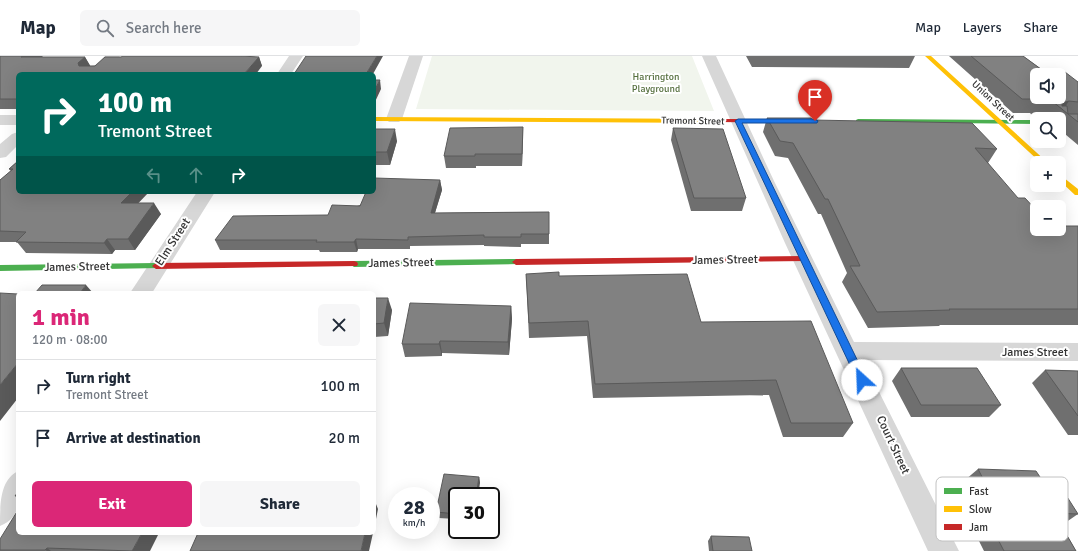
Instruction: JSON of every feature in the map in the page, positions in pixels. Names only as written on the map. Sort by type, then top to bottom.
[{"type":"street","points":[[94,72],[113,56]]},
{"type":"street","points":[[285,72],[296,56]]},
{"type":"street","points":[[394,119],[416,56]]},
{"type":"street","name":"Court Street","points":[[710,56],[738,121],[803,259],[849,351],[936,534]]},
{"type":"street","name":"Union Street","points":[[928,56],[1037,156]]},
{"type":"street","name":"Tremont Street","points":[[376,119],[802,121]]},
{"type":"street","points":[[0,120],[16,120]]},
{"type":"street","points":[[850,121],[1030,122]]},
{"type":"street","points":[[0,153],[16,140]]},
{"type":"street","points":[[1066,182],[1078,193]]},
{"type":"street","name":"Elm Street","points":[[142,291],[205,194]]},
{"type":"street","name":"James Street","points":[[0,268],[803,259]]},
{"type":"street","name":"James Street","points":[[849,351],[1078,352]]},
{"type":"street","points":[[0,512],[16,487]]},
{"type":"street","name":"Court Street","points":[[939,541],[944,551]]},
{"type":"green space","name":"Harrington Playground","points":[[432,56],[692,56],[714,111],[416,109]]},
{"type":"building","points":[[0,56],[85,57],[78,63],[79,66],[95,66],[105,57],[123,56],[259,57],[246,72],[16,72],[16,99],[0,99]]},
{"type":"building","points":[[306,56],[377,56],[367,72],[295,72]]},
{"type":"building","points":[[971,56],[1023,56],[1040,68],[1030,68],[1030,99],[1022,99]]},
{"type":"building","points":[[1066,73],[1078,82],[1078,102],[1066,102]]},
{"type":"building","points":[[376,80],[380,80],[376,87]]},
{"type":"building","points":[[1056,104],[1067,106],[1068,114]]},
{"type":"building","points":[[1068,114],[1078,114],[1078,122]]},
{"type":"building","points":[[767,118],[972,123],[997,149],[975,148],[1018,198],[1025,198],[1030,203],[1030,236],[1066,236],[1066,226],[1078,226],[1078,309],[949,309],[950,310],[877,312],[850,266],[860,266],[828,199],[825,199],[793,143],[780,141]]},
{"type":"building","points":[[523,127],[522,154],[475,154],[475,156],[444,156],[450,128]]},
{"type":"building","points":[[673,128],[723,129],[746,198],[694,198]]},
{"type":"building","points":[[376,129],[395,129],[387,152],[376,152]]},
{"type":"building","points":[[16,163],[16,194],[130,194],[121,203],[154,203],[128,239],[107,239],[104,243],[16,242],[26,232],[0,231],[0,180],[13,169],[9,169]]},
{"type":"building","points":[[376,178],[440,180],[431,213],[549,212],[549,234],[521,234],[521,237],[484,237],[484,235],[408,237],[408,240],[356,239],[354,242],[316,242],[317,240],[215,240],[233,216],[328,215],[332,205],[360,206],[365,194],[376,194]]},
{"type":"building","points":[[559,272],[559,276],[687,274],[701,322],[811,321],[853,423],[791,423],[776,380],[595,384],[588,321],[529,323],[526,274]]},
{"type":"building","points":[[42,285],[86,285],[82,291],[37,291]]},
{"type":"building","points":[[0,293],[16,294],[16,365],[0,385]]},
{"type":"building","points":[[376,298],[388,298],[384,323],[376,324]]},
{"type":"building","points":[[410,303],[511,306],[508,342],[440,341],[439,344],[402,344]]},
{"type":"building","points":[[901,368],[977,368],[1001,405],[921,405]]},
{"type":"building","points":[[1045,370],[1078,371],[1078,416]]},
{"type":"building","points":[[978,469],[1036,471],[1040,477],[982,477]]},
{"type":"building","points":[[444,474],[479,477],[477,487],[448,487],[448,513],[440,512],[440,493]]},
{"type":"building","points":[[1068,498],[1078,514],[1068,514]]},
{"type":"building","points":[[16,513],[16,535],[141,535],[132,551],[47,548],[45,550],[0,550],[0,539]]},
{"type":"building","points":[[197,535],[365,535],[361,551],[190,551]]},
{"type":"building","points":[[711,536],[749,537],[752,551],[713,551]]},
{"type":"building","points":[[1068,537],[1076,551],[1004,551],[999,541],[1068,541]]},
{"type":"traffic: fast","points":[[858,121],[1030,122]]},
{"type":"traffic: fast","points":[[354,264],[516,262]]},
{"type":"traffic: fast","points":[[0,268],[156,266]]},
{"type":"traffic: slow","points":[[928,56],[1037,156]]},
{"type":"traffic: slow","points":[[376,119],[721,121]]},
{"type":"traffic: slow","points":[[1066,182],[1078,193]]},
{"type":"traffic: jam","points":[[721,121],[796,121]]},
{"type":"traffic: jam","points":[[516,262],[803,259]]},
{"type":"traffic: jam","points":[[156,266],[354,264]]},
{"type":"route","points":[[815,121],[738,121],[862,380]]}]
